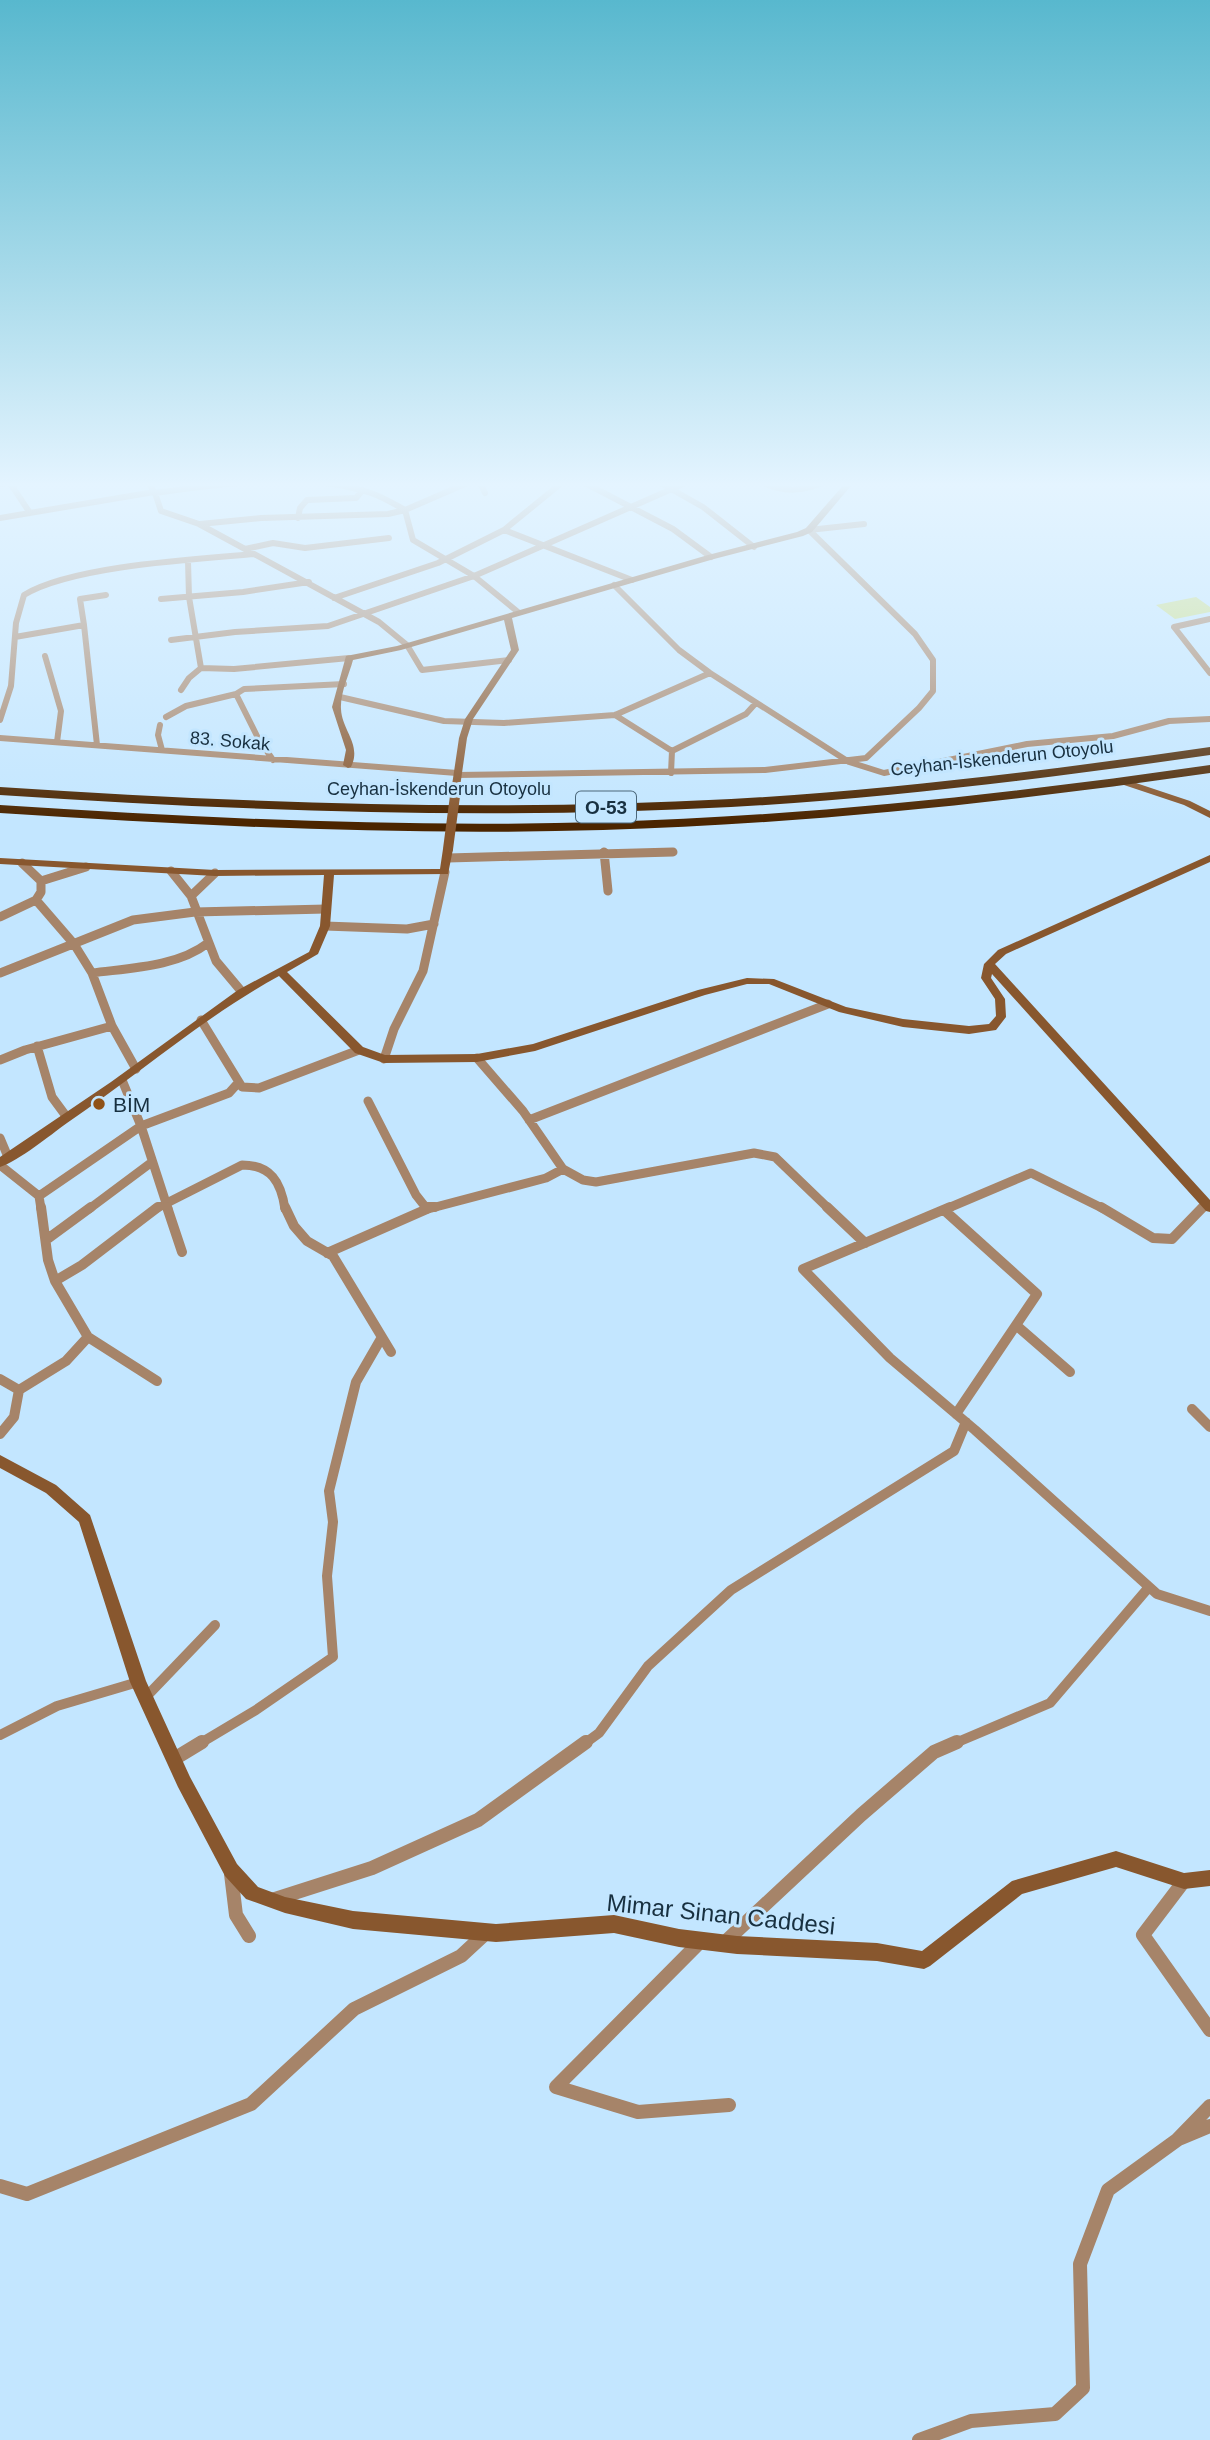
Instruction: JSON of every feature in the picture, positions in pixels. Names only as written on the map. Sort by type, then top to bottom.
[{"type":"highway","name":"Ceyhan-İskenderun Otoyolu","points":[[0,791],[404,810],[569,809],[732,803],[957,785],[1210,751]]},
{"type":"highway","name":"Ceyhan-İskenderun Otoyolu","points":[[0,809],[402,828],[572,827],[739,820],[969,802],[1210,769]]},
{"type":"street","points":[[0,720],[11,686],[15,637],[24,595]]},
{"type":"street","points":[[97,745],[80,598],[106,595]]},
{"type":"street","points":[[162,599],[212,595]]},
{"type":"street","points":[[329,595],[379,622],[407,645],[422,670],[509,660]]},
{"type":"street","points":[[334,598],[343,595]]},
{"type":"street","points":[[172,640],[247,631],[314,629],[418,595]]},
{"type":"street","points":[[498,595],[518,611]]},
{"type":"street","points":[[181,690],[189,678],[201,668],[234,669],[349,658],[407,645],[578,595]]},
{"type":"street","points":[[624,595],[678,650],[755,704],[849,762],[884,773],[1027,744],[1113,736],[1169,721],[1210,719]]},
{"type":"street","points":[[849,762],[866,758],[919,708],[933,691],[933,660],[915,634],[875,595]]},
{"type":"street","points":[[189,597],[201,668]]},
{"type":"street","points":[[384,1059],[394,1029],[422,971],[434,924],[448,853],[457,774],[468,722],[515,650],[507,615]]},
{"type":"street","points":[[1209,669],[1174,627],[1210,619]]},
{"type":"street","points":[[15,637],[84,625]]},
{"type":"street","points":[[45,656],[61,711],[57,742]]},
{"type":"street","points":[[348,765],[351,744],[336,707],[349,658]]},
{"type":"street","points":[[340,697],[444,721],[504,723],[615,715],[710,673]]},
{"type":"street","points":[[166,717],[186,706],[236,694],[244,689],[344,684]]},
{"type":"street","points":[[236,694],[258,738],[273,760]]},
{"type":"street","points":[[672,751],[746,714],[755,704]]},
{"type":"street","points":[[615,715],[672,751]]},
{"type":"street","points":[[160,725],[158,735],[162,751]]},
{"type":"street","name":"83. Sokak","points":[[0,738],[457,774],[671,773],[765,770],[849,762]]},
{"type":"street","points":[[671,773],[672,751]]},
{"type":"street","points":[[1124,782],[1187,803],[1210,815]]},
{"type":"street","points":[[604,852],[608,891]]},
{"type":"street","points":[[448,853],[673,852]]},
{"type":"street","points":[[282,973],[359,1050],[384,1059],[477,1058],[535,1047],[702,992],[747,981],[770,981],[828,1004],[903,1023],[969,1030],[992,1027],[1000,1017],[1000,999],[986,978],[989,964],[1002,952],[1210,858]]},
{"type":"street","points":[[0,862],[215,873],[445,872]]},
{"type":"street","points":[[0,917],[36,900],[41,892],[41,881],[22,863]]},
{"type":"street","points":[[41,881],[86,867]]},
{"type":"street","points":[[171,871],[191,896],[216,961],[242,992]]},
{"type":"street","points":[[191,896],[215,873]]},
{"type":"street","points":[[3,1162],[66,1116],[122,1080],[242,992],[282,973],[313,954],[325,926],[329,873]]},
{"type":"street","points":[[36,900],[74,944],[92,973],[112,1026],[136,1069]]},
{"type":"street","points":[[0,973],[134,920],[195,912],[326,909]]},
{"type":"street","points":[[325,926],[407,929],[434,924]]},
{"type":"street","points":[[92,973],[155,963],[202,950],[208,943]]},
{"type":"street","points":[[989,964],[1208,1206],[1172,1239],[1153,1238],[1113,1213],[1031,1173],[803,1269],[890,1358],[1157,1594],[1210,1611]]},
{"type":"street","points":[[529,1120],[828,1004]]},
{"type":"street","points":[[201,1020],[238,1083],[243,1087],[259,1088],[359,1050]]},
{"type":"street","points":[[0,1060],[37,1046],[112,1026]]},
{"type":"street","points":[[37,1046],[52,1097],[66,1116]]},
{"type":"street","points":[[477,1058],[529,1120],[564,1169],[583,1180],[596,1182],[754,1153],[775,1157],[865,1243]]},
{"type":"street","points":[[122,1080],[168,1201],[182,1252]]},
{"type":"street","points":[[39,1196],[141,1126],[229,1093],[238,1083]]},
{"type":"street","points":[[368,1101],[416,1195],[427,1209]]},
{"type":"street","points":[[0,1138],[3,1162],[39,1196],[48,1260],[55,1280],[88,1337],[157,1381]]},
{"type":"street","points":[[46,1240],[152,1162]]},
{"type":"street","points":[[55,1280],[82,1265],[146,1214],[168,1201],[242,1165],[256,1165],[272,1174],[282,1188],[285,1209],[294,1226],[307,1241],[332,1256],[391,1352]]},
{"type":"street","points":[[327,1253],[427,1209],[546,1178],[564,1169]]},
{"type":"street","points":[[271,1900],[372,1868],[478,1820],[599,1733],[648,1667],[731,1590],[954,1451],[961,1418],[1037,1294],[944,1210]]},
{"type":"street","points":[[1016,1325],[1070,1372]]},
{"type":"street","points":[[0,1434],[14,1417],[19,1390],[49,1373],[82,1346],[88,1337]]},
{"type":"street","points":[[174,1759],[256,1710],[333,1657],[327,1576],[333,1522],[330,1491],[356,1382],[382,1337]]},
{"type":"street","points":[[0,1379],[19,1390]]},
{"type":"street","points":[[1192,1409],[1210,1427]]},
{"type":"street","name":"Mimar Sinan Caddesi","points":[[0,1461],[51,1489],[85,1519],[142,1690],[174,1759],[231,1870],[252,1893],[271,1900],[354,1920],[487,1932],[614,1924],[701,1941],[877,1952],[924,1960],[1018,1887],[1116,1859],[1185,1881],[1210,1878]]},
{"type":"street","points":[[724,1943],[861,1815],[934,1752],[1050,1703],[1149,1587]]},
{"type":"street","points":[[0,1735],[57,1706],[142,1690],[215,1625]]},
{"type":"street","points":[[231,1870],[236,1915],[248,1936]]},
{"type":"street","points":[[1185,1881],[1143,1935],[1210,2030]]},
{"type":"street","points":[[0,2186],[27,2194],[251,2104],[354,2009],[461,1956],[487,1932]]},
{"type":"street","points":[[701,1941],[556,2087],[638,2112],[729,2105]]},
{"type":"street","points":[[919,2440],[971,2421],[1055,2414],[1083,2388],[1080,2264],[1108,2190],[1177,2140],[1210,2106]]},
{"type":"street","points":[[1177,2140],[1210,2126]]},
{"type":"green space","points":[[1196,597],[1210,607],[1210,612],[1175,619],[1156,605]]},
{"type":"place","name":"BİM","points":[[99,1104]]}]
